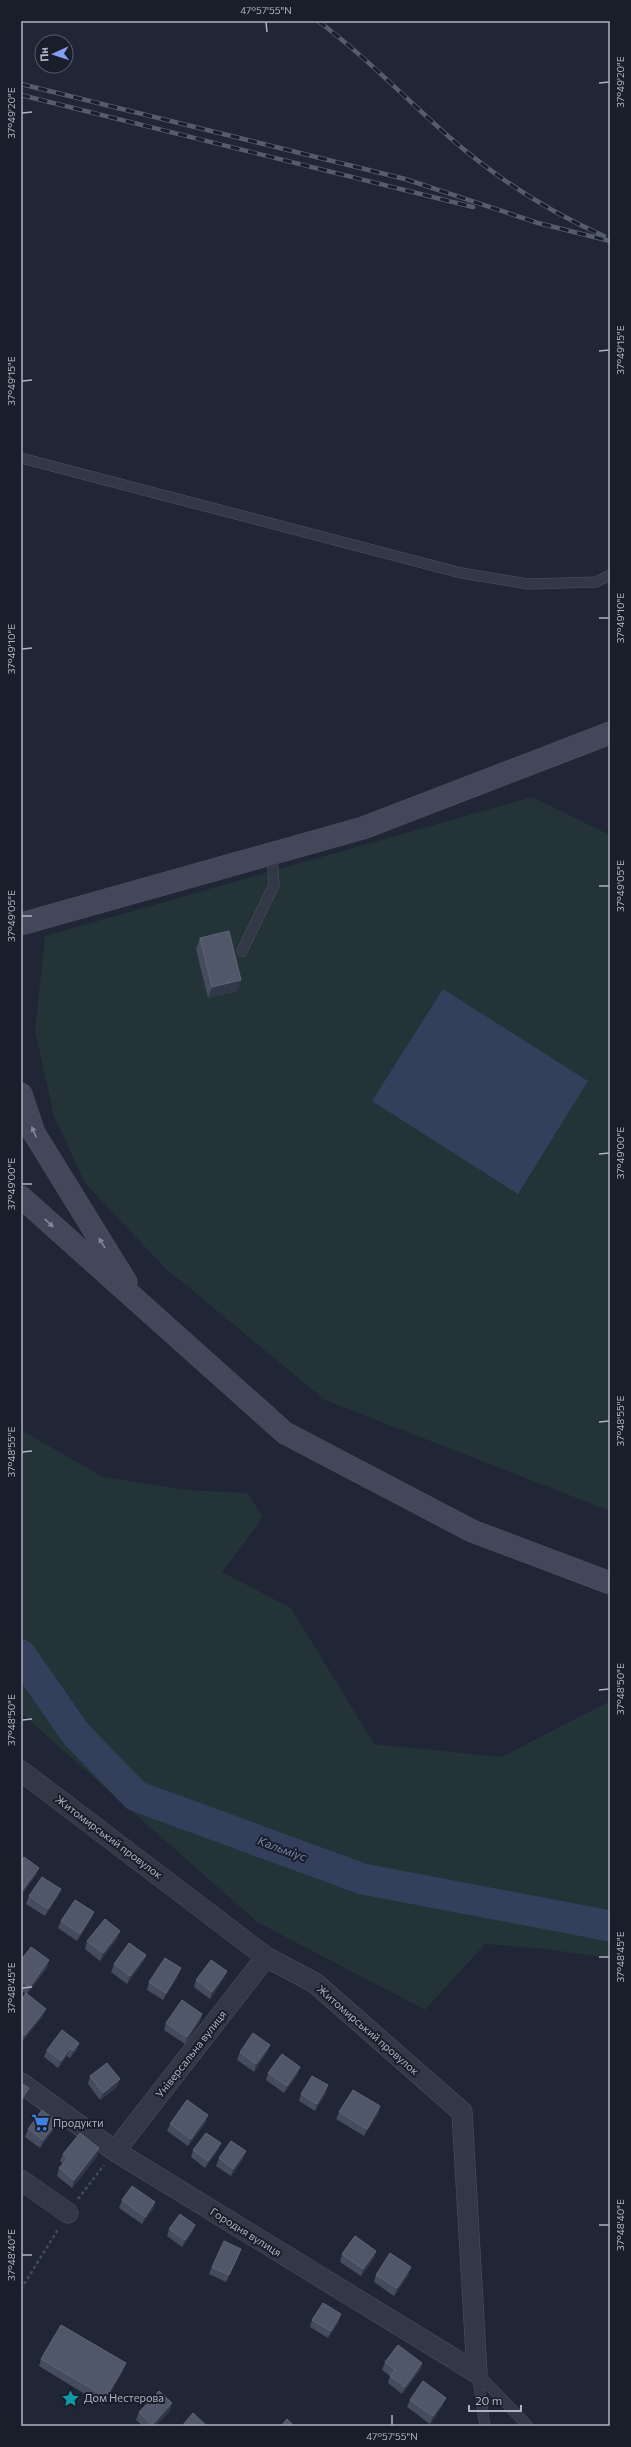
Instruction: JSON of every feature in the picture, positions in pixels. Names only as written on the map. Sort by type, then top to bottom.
[{"type":"street","points":[[23,929],[363,828],[610,733]]},
{"type":"street","points":[[21,1094],[34,1133],[137,1300]]},
{"type":"street","points":[[21,1197],[286,1433],[472,1531],[610,1583]]},
{"type":"street","name":"Житомирський провулок","points":[[21,1771],[266,1957],[315,1984],[462,2112],[477,2373]]},
{"type":"street","name":"Універсальна вулиця","points":[[115,2151],[266,1957]]},
{"type":"street","name":"Городня вулиця","points":[[21,2083],[115,2151],[477,2373]]},
{"type":"street","points":[[21,2180],[68,2213]]},
{"type":"lane","points":[[21,458],[461,573],[528,584],[596,582],[610,575]]},
{"type":"lane","points":[[242,951],[274,885],[272,854]]},
{"type":"lane","points":[[477,2373],[485,2426]]},
{"type":"lane","points":[[477,2373],[528,2426]]},
{"type":"shaded area","points":[[532,797],[610,835],[610,1511],[325,1400],[165,1268],[85,1183],[54,1116],[35,1031],[45,936]]},
{"type":"shaded area","points":[[21,1430],[103,1477],[187,1490],[247,1493],[263,1517],[222,1572],[291,1608],[374,1744],[501,1757],[610,1701],[610,1958],[545,1949],[485,1944],[425,2010],[257,1922],[21,1713]]},
{"type":"water","points":[[443,989],[588,1081],[518,1194],[372,1101]]},
{"type":"building","points":[[229,931],[241,980],[212,987],[200,938]]},
{"type":"building","points":[[24,1857],[39,1868],[21,1892],[21,1862]]},
{"type":"building","points":[[42,1877],[61,1889],[48,1909],[29,1896]]},
{"type":"building","points":[[75,1900],[94,1912],[80,1934],[61,1921]]},
{"type":"building","points":[[105,1919],[120,1931],[103,1953],[87,1941]]},
{"type":"building","points":[[129,1943],[146,1955],[130,1976],[114,1964]]},
{"type":"building","points":[[31,1947],[49,1960],[30,1987],[21,1981],[21,1960]]},
{"type":"building","points":[[165,1958],[181,1968],[166,1993],[149,1982]]},
{"type":"building","points":[[211,1960],[227,1971],[212,1992],[196,1980]]},
{"type":"building","points":[[26,1993],[46,2009],[25,2035],[21,2032],[21,2000]]},
{"type":"building","points":[[182,2000],[202,2014],[187,2037],[166,2023]]},
{"type":"building","points":[[62,2030],[79,2043],[73,2051],[70,2048],[61,2061],[47,2050]]},
{"type":"building","points":[[253,2033],[270,2045],[256,2064],[240,2052]]},
{"type":"building","points":[[282,2054],[300,2067],[287,2086],[268,2073]]},
{"type":"building","points":[[107,2063],[120,2079],[103,2093],[90,2076]]},
{"type":"building","points":[[312,2076],[328,2085],[317,2104],[301,2094]]},
{"type":"building","points":[[21,2083],[29,2088],[21,2100]]},
{"type":"building","points":[[353,2090],[380,2106],[367,2129],[339,2112]]},
{"type":"building","points":[[187,2100],[208,2115],[191,2139],[170,2124]]},
{"type":"building","points":[[42,2110],[57,2122],[43,2140],[28,2129]]},
{"type":"building","points":[[80,2133],[99,2148],[74,2180],[59,2168],[68,2158],[63,2154]]},
{"type":"building","points":[[206,2133],[221,2143],[208,2161],[193,2150]]},
{"type":"building","points":[[231,2141],[246,2151],[233,2169],[219,2158]]},
{"type":"building","points":[[132,2186],[155,2202],[145,2217],[122,2200]]},
{"type":"building","points":[[180,2214],[195,2225],[185,2240],[169,2229]]},
{"type":"building","points":[[355,2236],[376,2251],[363,2269],[342,2254]]},
{"type":"building","points":[[224,2241],[241,2249],[229,2275],[212,2267]]},
{"type":"building","points":[[390,2253],[411,2267],[397,2288],[376,2275]]},
{"type":"building","points":[[323,2303],[341,2314],[331,2331],[312,2320]]},
{"type":"building","points":[[61,2325],[126,2363],[106,2397],[41,2359]]},
{"type":"building","points":[[398,2345],[422,2363],[405,2387],[390,2376],[395,2370],[385,2362]]},
{"type":"building","points":[[423,2381],[446,2398],[433,2416],[410,2400]]},
{"type":"building","points":[[159,2391],[172,2403],[152,2425],[139,2412]]},
{"type":"building","points":[[193,2413],[207,2426],[182,2426]]},
{"type":"building","points":[[287,2419],[294,2426],[281,2426]]},
{"type":"waterway","name":"Кальміус","points":[[21,1655],[76,1734],[136,1796],[363,1879],[610,1926]]},
{"type":"railway","points":[[318,21],[352,48],[448,136],[484,165],[522,192],[562,216],[604,236]]},
{"type":"railway","points":[[21,84],[405,179],[538,223],[610,241]]},
{"type":"railway","points":[[21,95],[473,207]]},
{"type":"place","name":"Продукти","points":[[40,2123]]},
{"type":"place","name":"Дом Нестерова","points":[[71,2398]]}]
